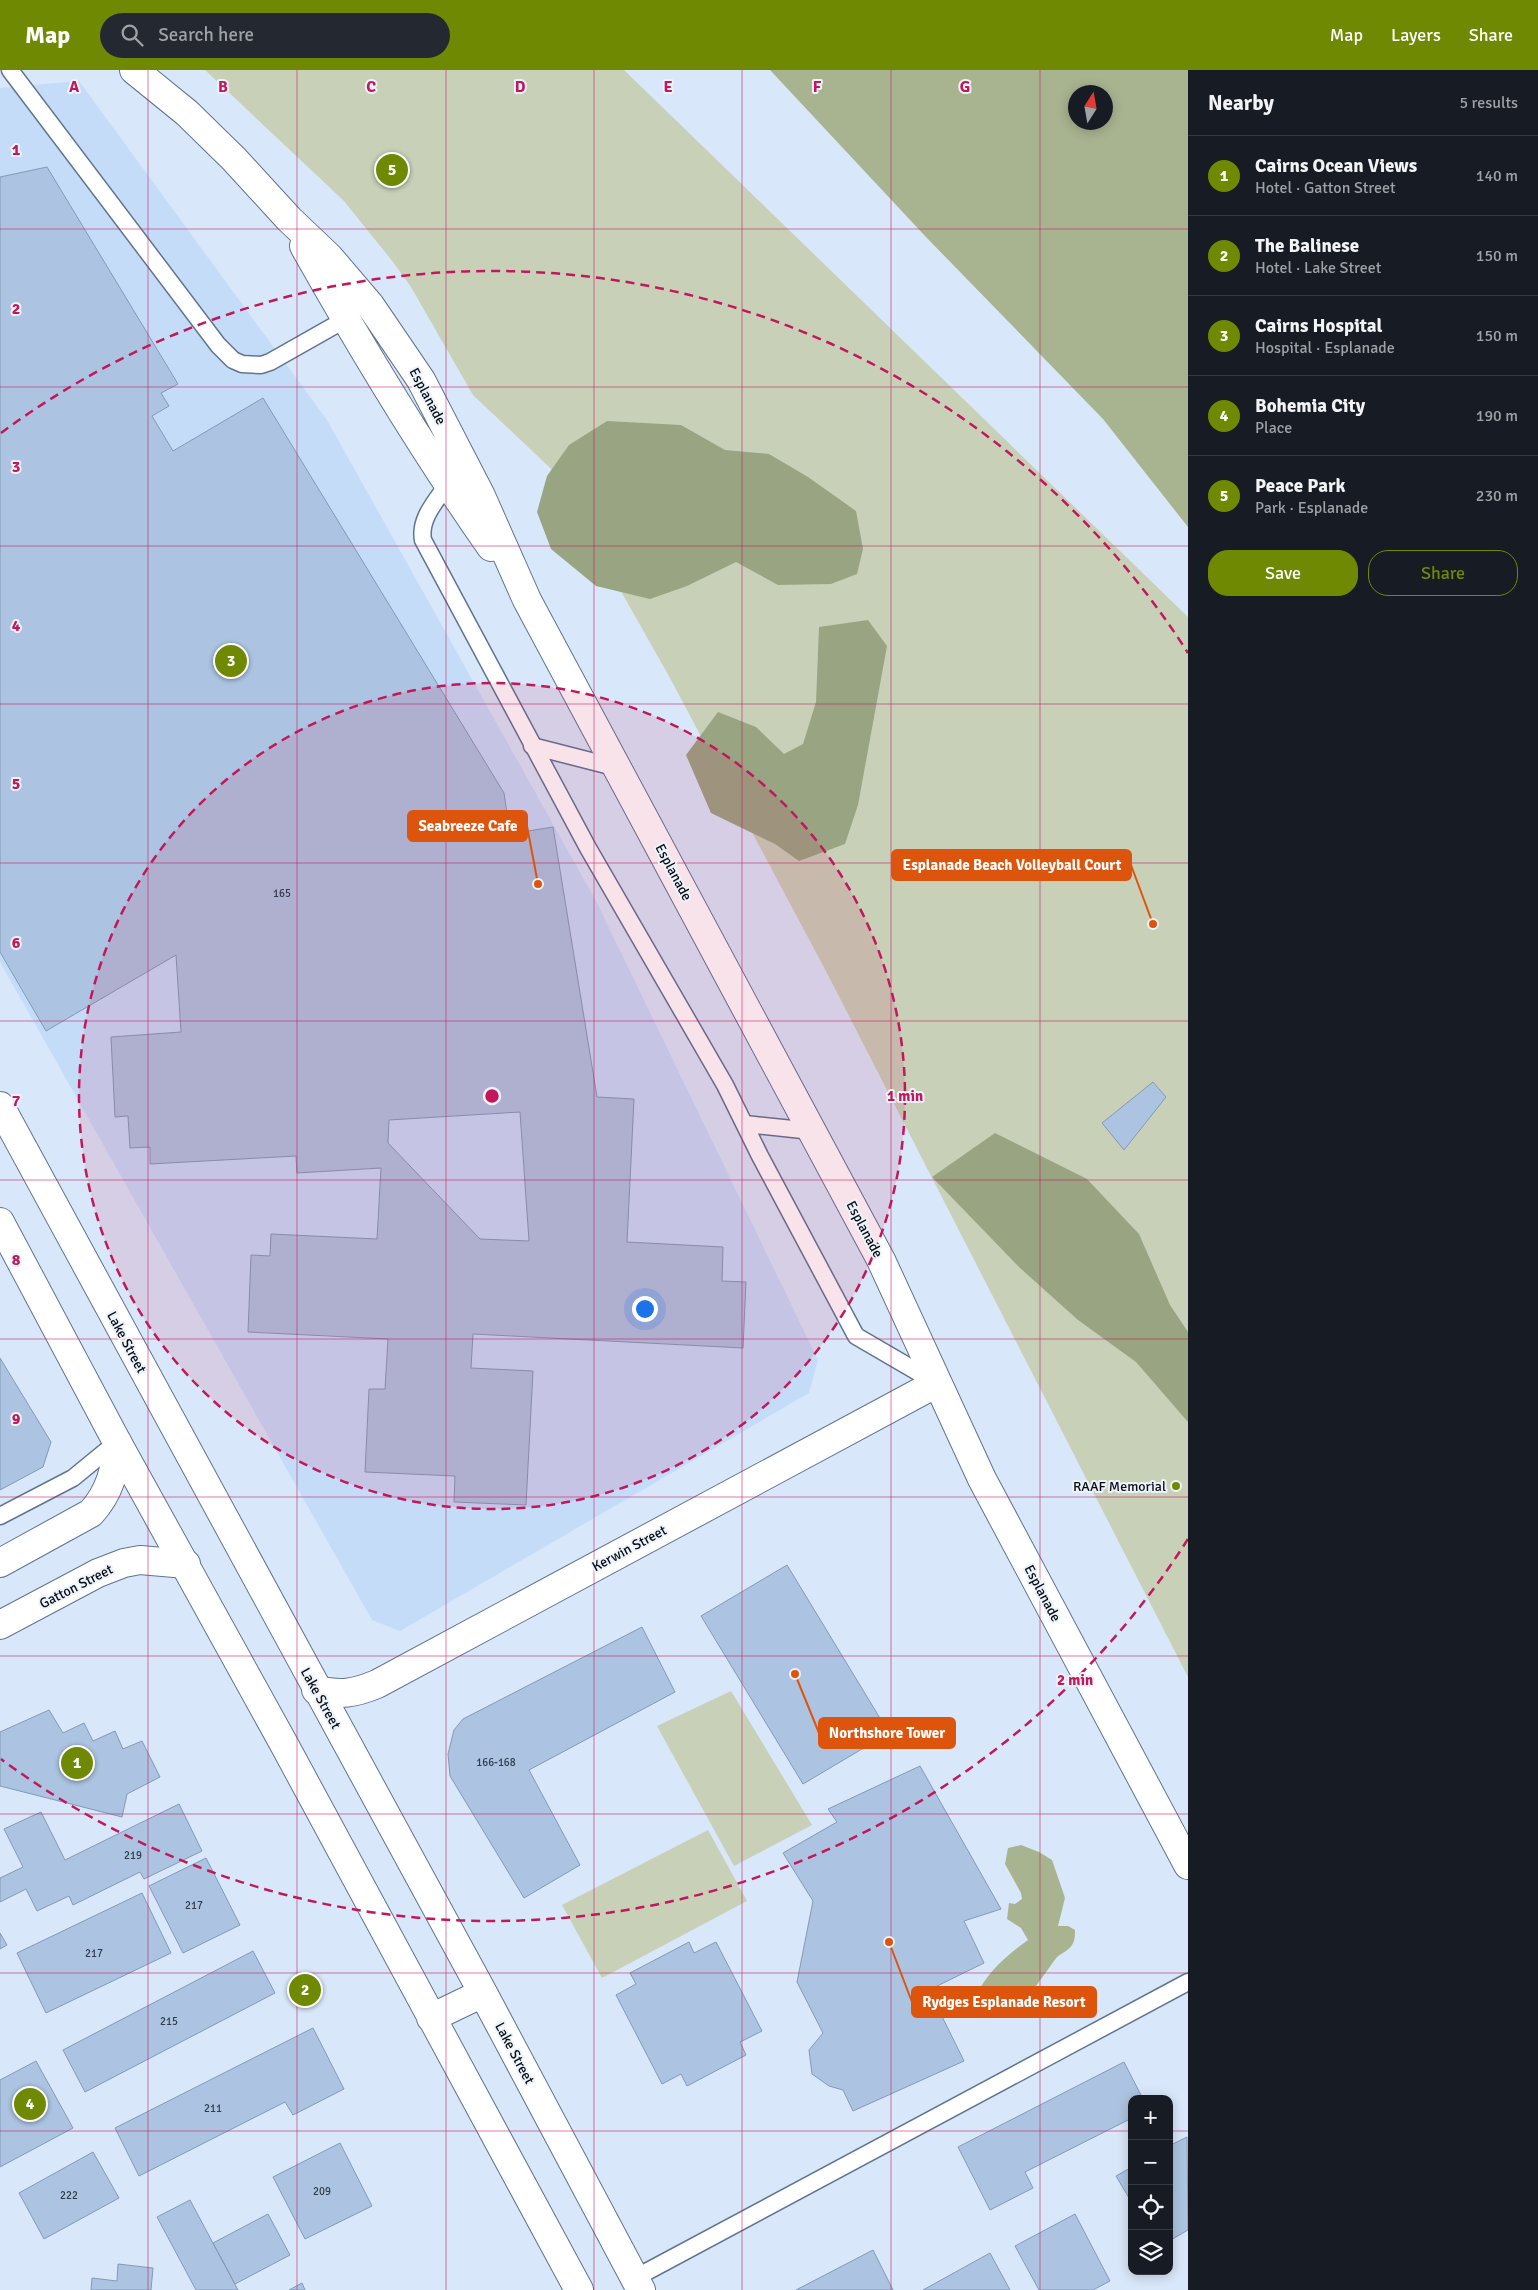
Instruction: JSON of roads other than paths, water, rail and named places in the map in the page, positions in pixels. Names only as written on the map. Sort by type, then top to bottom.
[{"type":"street","name":"Esplanade","points":[[134,70],[187,114],[234,159],[289,219],[329,257],[370,305],[421,380],[481,496],[528,600],[881,1260],[982,1479],[1188,1865]]},
{"type":"street","name":"Esplanade","points":[[289,219],[346,319],[447,485],[528,600]]},
{"type":"street","points":[[346,319],[370,305]]},
{"type":"street","name":"Lake Street","points":[[0,1106],[316,1690],[483,1993],[638,2284]]},
{"type":"street","points":[[0,1222],[117,1442],[186,1564],[579,2290]]},
{"type":"street","name":"Kerwin Street","points":[[316,1690],[337,1694],[356,1693],[377,1684],[937,1383]]},
{"type":"street","points":[[0,1563],[92,1513],[101,1502],[109,1487],[115,1463],[117,1442]]},
{"type":"street","name":"Gatton Street","points":[[0,1626],[98,1573],[124,1563],[140,1560],[186,1564]]},
{"type":"street","points":[[432,2018],[483,1993]]},
{"type":"lane","points":[[10,70],[218,345],[233,360],[251,365],[270,362],[346,319]]},
{"type":"lane","points":[[447,485],[428,515],[423,528],[423,540],[532,746],[611,890],[666,982],[745,1124],[856,1336],[937,1383]]},
{"type":"lane","points":[[532,746],[618,768]]},
{"type":"lane","points":[[745,1124],[812,1131]]},
{"type":"lane","points":[[0,1516],[72,1478],[117,1442]]},
{"type":"lane","points":[[638,2284],[1188,1982]]},
{"type":"place","name":"Peace Park","points":[[392,170]]},
{"type":"place","name":"Cairns Hospital","points":[[231,661]]},
{"type":"place","name":"Seabreeze Cafe","points":[[538,884]]},
{"type":"place","name":"Esplanade Beach Volleyball Court","points":[[1153,924]]},
{"type":"place","name":"RAAF Memorial","points":[[1176,1486]]},
{"type":"place","name":"Northshore Tower","points":[[795,1674]]},
{"type":"place","name":"Cairns Ocean Views","points":[[77,1763]]},
{"type":"place","name":"Rydges Esplanade Resort","points":[[889,1942]]},
{"type":"place","name":"The Balinese","points":[[305,1990]]},
{"type":"place","name":"Bohemia City","points":[[30,2104]]}]
